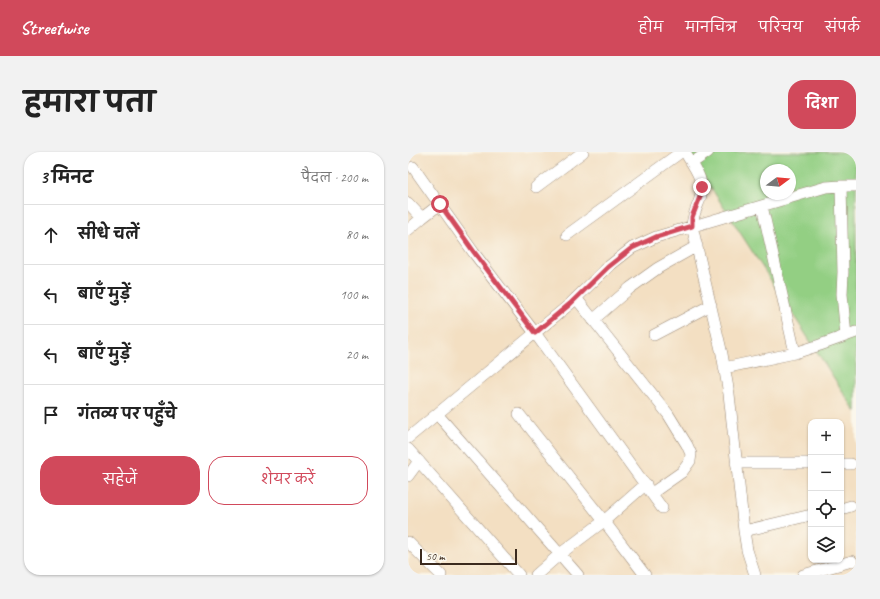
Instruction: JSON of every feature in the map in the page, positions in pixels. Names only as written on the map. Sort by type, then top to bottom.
[{"type":"street","points":[[536,187],[583,152]]},
{"type":"street","points":[[567,235],[681,152]]},
{"type":"street","points":[[685,152],[698,173],[702,187],[700,197],[692,217],[692,226],[722,354],[729,394],[744,531],[747,550],[755,575]]},
{"type":"street","points":[[692,163],[708,152]]},
{"type":"street","points":[[413,167],[662,508]]},
{"type":"street","points":[[724,368],[795,353],[820,346],[851,334],[842,294],[843,272],[841,186]]},
{"type":"street","points":[[408,438],[535,333],[576,298],[608,267],[632,248],[656,237],[826,188],[856,186]]},
{"type":"street","points":[[408,203],[422,218]]},
{"type":"street","points":[[408,230],[440,204]]},
{"type":"street","points":[[762,206],[795,353]]},
{"type":"street","points":[[593,320],[630,288],[658,268],[697,246]]},
{"type":"street","points":[[536,575],[560,554],[649,489],[682,472],[690,461],[691,454],[687,444],[668,414],[576,298]]},
{"type":"street","points":[[654,335],[711,305]]},
{"type":"street","points":[[437,414],[578,575]]},
{"type":"street","points":[[519,414],[645,575]]},
{"type":"street","points":[[408,449],[519,575]]},
{"type":"street","points":[[408,476],[419,461]]},
{"type":"street","points":[[736,462],[808,463]]},
{"type":"street","points":[[744,531],[808,516]]},
{"type":"street","points":[[408,542],[441,575]]},
{"type":"street","points":[[803,575],[852,562]]},
{"type":"green space","points":[[688,152],[856,152],[856,412]]},
{"type":"route","points":[[440,204],[535,333],[570,304],[608,267],[632,248],[656,237],[692,226],[692,217],[700,197],[702,187]]}]
